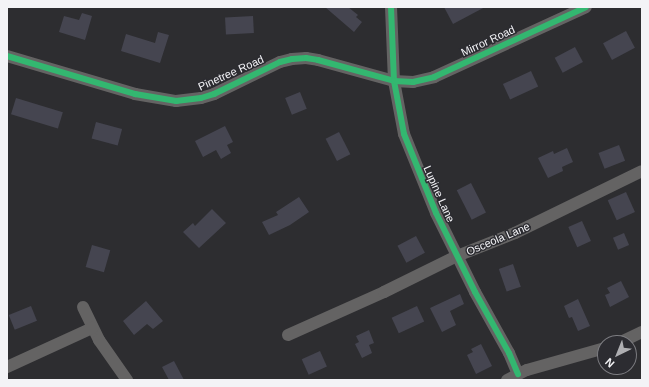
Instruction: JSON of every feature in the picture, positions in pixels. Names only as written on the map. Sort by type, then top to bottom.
[{"type":"street","name":"Lupine Lane","points":[[390,7],[394,80],[400,117],[409,147],[430,200],[484,310],[509,353],[518,374]]},
{"type":"street","name":"Mirror Road","points":[[394,80],[413,82],[434,77],[586,7]]},
{"type":"street","name":"Pinetree Road","points":[[7,56],[135,94],[176,101],[201,98],[214,94],[280,62],[292,59],[306,58],[318,60],[394,80]]},
{"type":"street","name":"Osceola Lane","points":[[288,335],[384,292],[457,256],[515,233],[642,171]]},
{"type":"street","points":[[83,307],[92,328],[127,380]]},
{"type":"street","points":[[7,367],[92,328]]},
{"type":"street","points":[[506,380],[518,374],[597,350]]},
{"type":"building","points":[[325,7],[348,7],[358,15],[356,17],[362,22],[354,32]]},
{"type":"building","points":[[444,7],[485,7],[453,24]]},
{"type":"building","points":[[82,13],[92,16],[85,40],[59,32],[64,16],[79,20]]},
{"type":"building","points":[[253,16],[254,33],[226,34],[225,17]]},
{"type":"building","points":[[626,31],[635,48],[612,60],[603,43]]},
{"type":"building","points":[[158,32],[169,35],[160,63],[121,51],[126,34],[155,43]]},
{"type":"building","points":[[575,47],[583,62],[563,73],[555,58]]},
{"type":"building","points":[[531,71],[538,86],[510,100],[503,84]]},
{"type":"building","points":[[300,92],[307,109],[292,115],[285,98]]},
{"type":"building","points":[[16,98],[63,112],[58,129],[11,114]]},
{"type":"building","points":[[96,122],[122,129],[118,145],[92,138]]},
{"type":"building","points":[[225,126],[233,142],[227,145],[231,153],[221,159],[216,150],[203,157],[195,141]]},
{"type":"building","points":[[339,132],[350,154],[337,161],[326,139]]},
{"type":"building","points":[[619,145],[625,161],[605,169],[598,153]]},
{"type":"building","points":[[567,148],[573,162],[562,167],[563,171],[548,178],[538,158],[553,151],[554,154]]},
{"type":"building","points":[[471,183],[486,212],[472,220],[457,190]]},
{"type":"building","points":[[626,192],[635,212],[617,220],[608,200]]},
{"type":"building","points":[[299,197],[309,212],[290,225],[269,235],[262,222],[278,215],[276,212]]},
{"type":"building","points":[[212,209],[226,223],[199,248],[183,232],[193,223],[195,226]]},
{"type":"building","points":[[582,221],[591,241],[577,247],[568,227]]},
{"type":"building","points":[[624,233],[629,245],[618,250],[613,238]]},
{"type":"building","points":[[416,236],[425,253],[406,263],[397,246]]},
{"type":"building","points":[[92,245],[110,250],[104,272],[86,267]]},
{"type":"building","points":[[513,264],[521,287],[507,292],[499,269]]},
{"type":"building","points":[[621,281],[629,297],[610,307],[605,295],[610,293],[607,288]]},
{"type":"building","points":[[460,294],[464,304],[450,311],[456,325],[442,332],[430,308]]},
{"type":"building","points":[[578,299],[590,326],[578,331],[572,317],[569,318],[564,306]]},
{"type":"building","points":[[146,301],[163,321],[153,329],[147,324],[134,335],[123,321]]},
{"type":"building","points":[[31,306],[37,321],[15,330],[9,315]]},
{"type":"building","points":[[417,306],[424,321],[399,333],[392,318]]},
{"type":"building","points":[[369,330],[374,343],[369,345],[372,353],[362,358],[355,344],[359,342],[356,336]]},
{"type":"building","points":[[481,344],[492,366],[476,374],[467,355],[473,352],[471,349]]},
{"type":"building","points":[[320,351],[327,367],[309,375],[302,359]]},
{"type":"building","points":[[174,361],[184,380],[169,380],[162,367]]},
{"type":"cycle path","points":[[391,7],[394,81],[404,134],[436,213],[475,292],[509,353],[518,374]]},
{"type":"cycle path","points":[[7,56],[135,94],[176,101],[201,98],[214,94],[280,62],[292,59],[306,58],[318,60],[394,81],[413,82],[434,77],[586,7]]}]
